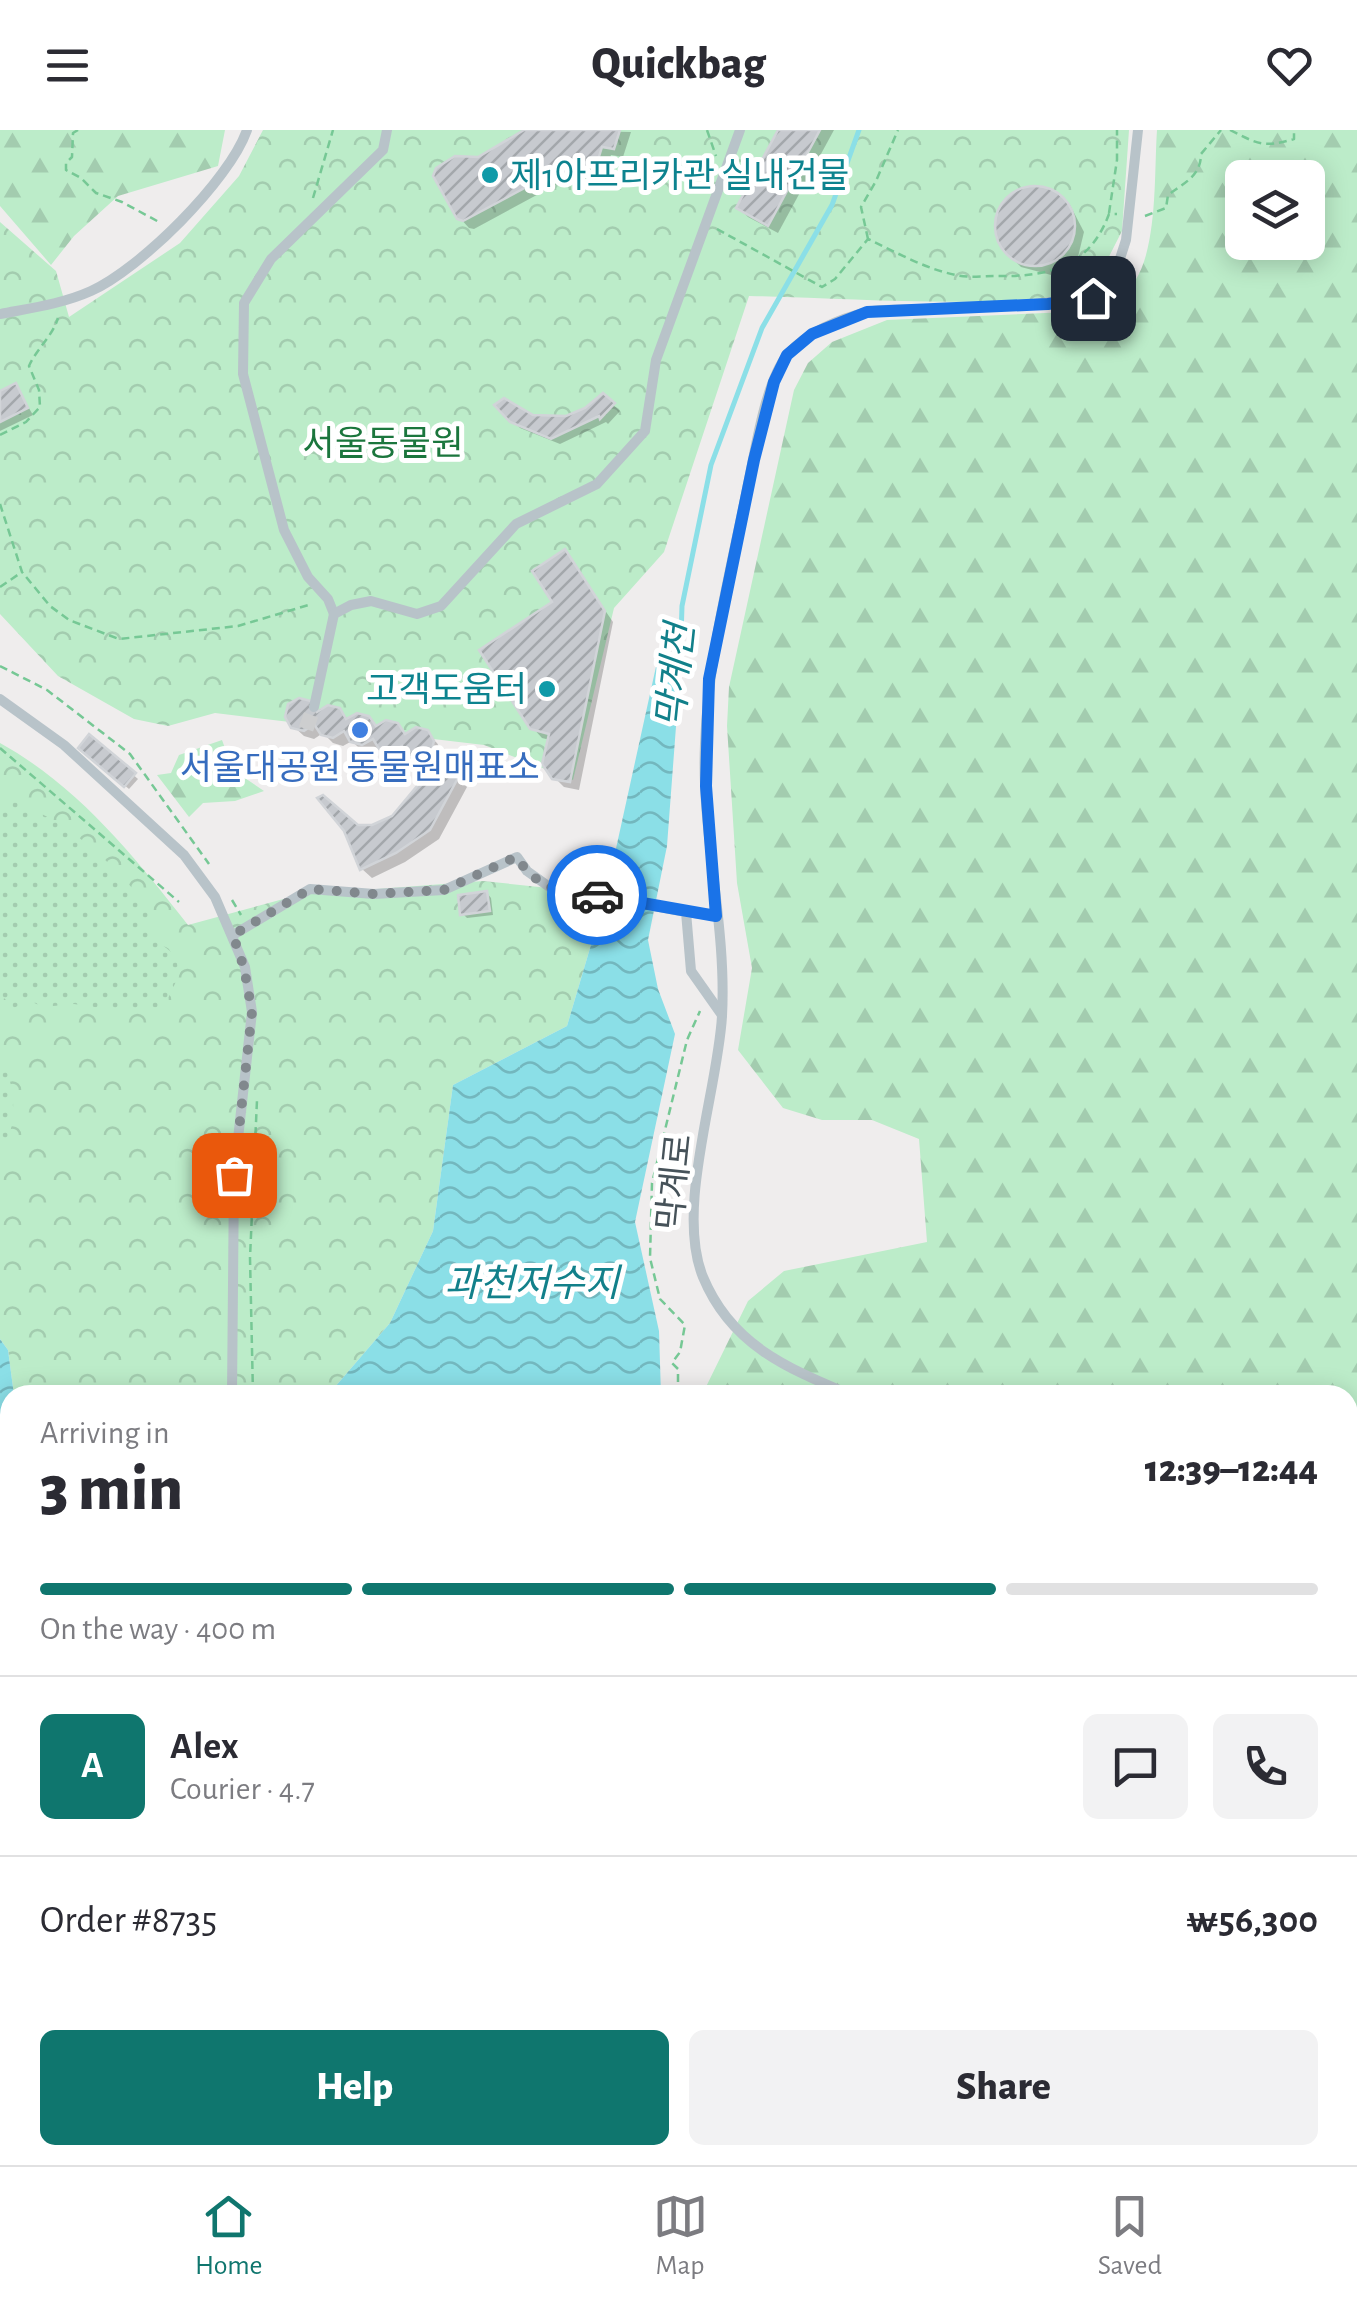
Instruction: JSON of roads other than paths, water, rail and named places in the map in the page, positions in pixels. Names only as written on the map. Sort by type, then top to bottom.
[{"type":"lane","points":[[0,314],[59,303],[95,290],[168,236],[214,184],[247,130]]},
{"type":"lane","points":[[314,707],[334,614],[328,599],[308,577],[284,530],[243,374],[244,304],[271,259],[382,150],[387,130]]},
{"type":"lane","points":[[334,614],[371,601],[418,614],[441,606],[516,524],[597,484],[645,431],[656,360],[740,130]]},
{"type":"lane","name":"막계로","points":[[828,1385],[753,1347],[726,1318],[695,1252],[692,1209],[722,1016],[705,773],[709,679],[754,460],[774,382],[787,355],[812,334],[867,312],[1048,304],[1093,298],[1116,271],[1138,130]]},
{"type":"lane","points":[[0,700],[64,745],[184,856],[215,898],[233,935],[252,1012],[234,1175],[232,1385]]},
{"type":"lane","points":[[233,935],[310,889],[374,894],[444,890],[516,857],[527,871],[556,892],[716,916]]},
{"type":"lane","points":[[680,911],[690,971],[722,1016]]},
{"type":"water","name":"과천저수지","points":[[659,653],[681,660],[667,846],[648,940],[658,989],[675,1034],[635,1222],[659,1331],[661,1385],[337,1385],[390,1323],[433,1231],[453,1085],[567,1026],[606,894]]},
{"type":"water","points":[[0,1339],[8,1350],[13,1385],[0,1385]]},
{"type":"waterway","name":"막계천","points":[[680,667],[682,606],[711,465],[762,328],[832,205],[859,130]]},
{"type":"tunnel","points":[[306,729],[314,707]]},
{"type":"place","name":"제1아프리카관 실내건물","points":[[490,175]]},
{"type":"place","name":"고객도움터","points":[[547,689]]},
{"type":"place","name":"서울대공원 동물원매표소","points":[[360,730]]},
{"type":"park label","name":"서울동물원","points":[[383,443]]}]
